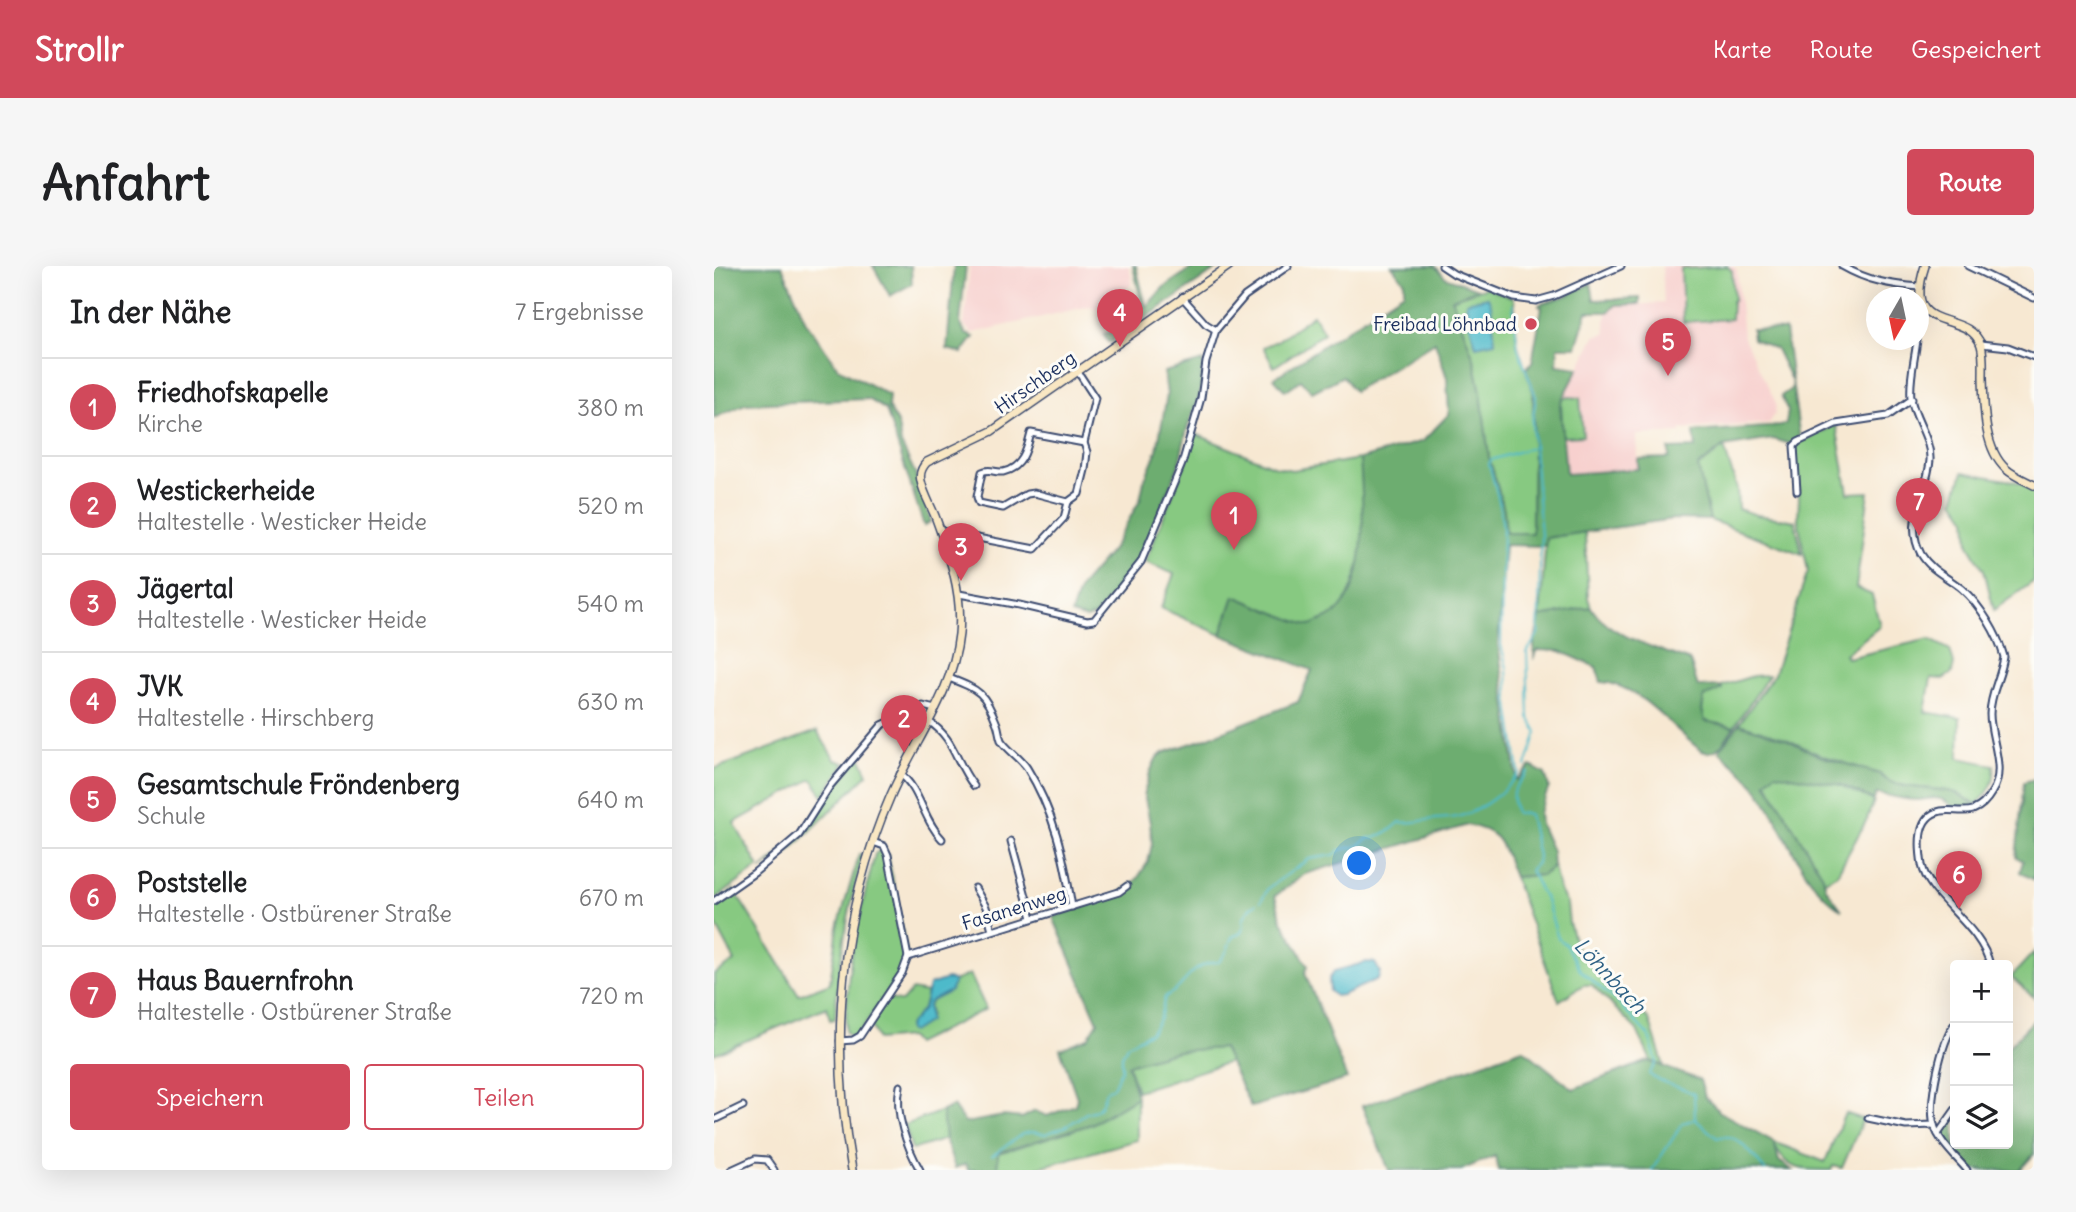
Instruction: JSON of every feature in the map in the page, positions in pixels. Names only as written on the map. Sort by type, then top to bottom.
[{"type":"street","name":"Hirschberg","points":[[941,531],[921,481],[923,466],[927,462],[992,430],[1229,266]]},
{"type":"street","points":[[959,594],[1087,621],[1094,620],[1141,562],[1182,464],[1201,398],[1206,362],[1216,330],[1245,296],[1288,266]]},
{"type":"street","points":[[1442,266],[1454,274],[1514,298],[1536,301],[1554,296],[1621,266]]},
{"type":"street","points":[[1842,266],[1858,276],[1876,282],[1920,287],[1925,266]]},
{"type":"street","points":[[1968,266],[2034,298]]},
{"type":"street","points":[[1182,298],[1206,324],[1216,330]]},
{"type":"street","points":[[1929,312],[1970,332],[1981,344],[1984,414],[1994,450],[2005,468],[2034,485]]},
{"type":"street","points":[[1981,344],[2008,347],[2034,357]]},
{"type":"street","points":[[1916,350],[1912,399],[1930,453],[1930,464],[1914,519],[1916,542],[1926,561],[1974,602],[2004,657],[1990,709],[1997,782],[1993,791],[1976,808],[1941,811],[1928,817],[1920,839],[1922,865],[1926,877],[1979,941],[1988,960]]},
{"type":"street","points":[[852,1170],[840,1065],[842,978],[858,890],[873,842],[900,774],[949,678],[959,635],[959,594],[941,531],[1035,549],[1064,519],[1068,502],[1079,494],[1087,452],[1084,443],[1095,398],[1078,372]]},
{"type":"street","points":[[1797,491],[1794,446],[1798,442],[1836,424],[1888,416],[1912,399]]},
{"type":"street","points":[[1068,502],[1027,494],[1003,508],[979,503],[977,497],[982,472],[987,469],[1003,472],[1020,461],[1024,457],[1031,433],[1084,443]]},
{"type":"street","points":[[949,678],[974,687],[984,696],[998,725],[1001,740],[1025,765],[1035,782],[1063,851],[1072,907]]},
{"type":"street","points":[[714,901],[754,873],[799,835],[830,786],[882,724],[923,706],[935,709]]},
{"type":"street","points":[[928,721],[944,732],[964,773],[974,786]]},
{"type":"street","points":[[900,774],[912,786],[924,815],[942,839]]},
{"type":"street","points":[[840,1041],[853,1040],[860,1036],[902,973],[908,957],[888,855],[884,846],[873,842]]},
{"type":"street","points":[[1011,842],[1032,918]]},
{"type":"street","name":"Fasanenweg","points":[[908,957],[1119,892],[1127,886]]},
{"type":"street","points":[[975,888],[986,908],[992,930]]},
{"type":"street","points":[[1950,1030],[1939,1067],[1932,1109],[1938,1134],[1967,1170]]},
{"type":"street","points":[[900,1086],[898,1095],[906,1138],[920,1170]]},
{"type":"street","points":[[714,1120],[743,1106]]},
{"type":"street","points":[[1938,1134],[1950,1117]]},
{"type":"street","points":[[1868,1118],[1906,1126],[1934,1125]]},
{"type":"street","points":[[731,1170],[755,1159],[767,1160],[774,1170]]},
{"type":"shaded area","points":[[970,266],[1129,266],[1132,281],[1123,292],[1108,296],[1098,311],[1090,306],[972,333],[964,325]]},
{"type":"shaded area","points":[[1662,266],[1733,266],[1737,270],[1743,336],[1776,403],[1775,414],[1769,423],[1637,435],[1638,469],[1565,474],[1561,404],[1595,336],[1606,333],[1605,321],[1608,312],[1616,306],[1664,303]]},
{"type":"green space","points":[[714,266],[782,266],[806,322],[838,368],[889,395],[888,407],[898,425],[901,444],[915,473],[931,521],[924,526],[886,410],[868,399],[745,404],[714,418]]},
{"type":"green space","points":[[873,266],[911,266],[912,284],[890,296]]},
{"type":"green space","points":[[954,266],[966,266],[960,323],[966,334],[974,337],[962,353],[947,349]]},
{"type":"green space","points":[[1133,266],[1136,266],[1146,307],[1164,287],[1195,266],[1221,266],[1108,342],[1103,334],[1130,327],[1129,320],[1135,318],[1132,307],[1142,305]]},
{"type":"green space","points":[[1392,266],[1435,266],[1445,277],[1478,289],[1452,299],[1474,359],[1489,457],[1504,510],[1506,533],[1532,533],[1534,392],[1526,369],[1532,362],[1542,307],[1539,306],[1591,283],[1594,300],[1640,298],[1640,304],[1616,305],[1608,312],[1587,312],[1576,347],[1558,347],[1557,365],[1579,368],[1560,404],[1566,474],[1638,469],[1638,459],[1669,458],[1669,449],[1696,448],[1694,432],[1781,426],[1786,423],[1788,411],[1781,396],[1793,385],[1800,439],[1790,444],[1773,439],[1723,447],[1698,467],[1710,520],[1673,519],[1546,538],[1545,546],[1505,545],[1498,644],[1517,780],[1531,766],[1545,774],[1549,787],[1539,813],[1540,824],[1552,851],[1553,867],[1542,875],[1514,877],[1495,836],[1468,825],[1305,874],[1275,896],[1282,921],[1308,966],[1305,973],[1347,1079],[1251,1107],[1223,1048],[1177,1051],[1128,1065],[1137,1097],[1091,1124],[998,1153],[997,1170],[968,1170],[966,1164],[955,1168],[945,1139],[942,1111],[953,1106],[965,1123],[1003,1116],[1022,1118],[1035,1111],[1047,1116],[1075,1105],[1077,1098],[1060,1049],[1088,1038],[1098,1022],[1053,917],[1119,894],[1137,879],[1148,862],[1152,844],[1144,793],[1156,759],[1163,753],[1298,702],[1312,670],[1221,635],[1234,596],[1310,625],[1337,611],[1349,595],[1357,574],[1361,550],[1363,525],[1360,459],[1423,441],[1449,414],[1447,378],[1435,342],[1354,391],[1343,376],[1312,392],[1301,380],[1285,391],[1274,378],[1404,292],[1404,281]]},
{"type":"green space","points":[[1727,266],[1732,271],[1734,300],[1731,319],[1683,322],[1681,269]]},
{"type":"green space","points":[[1487,287],[1514,298],[1517,343],[1533,392],[1532,533],[1505,533],[1504,510],[1489,457],[1474,359],[1452,298]]},
{"type":"green space","points":[[1313,315],[1324,333],[1274,367],[1263,347],[1277,341]]},
{"type":"green space","points":[[1752,329],[1785,330],[1792,382],[1776,349],[1753,339]]},
{"type":"green space","points":[[1203,361],[1200,395],[1187,429],[1178,468],[1139,561],[1095,616],[1087,619],[1071,614],[1080,587],[1112,550],[1140,500],[1144,481],[1157,450],[1167,395],[1164,372]]},
{"type":"green space","points":[[1567,397],[1580,398],[1583,436],[1563,437],[1561,404]]},
{"type":"green space","points":[[1836,425],[1848,493],[1869,492],[1856,588],[1872,595],[1880,626],[1845,654],[1847,658],[1929,639],[1950,650],[1954,664],[1952,673],[1943,679],[1931,678],[1925,712],[1960,718],[1959,758],[1994,765],[1991,787],[1976,805],[1956,793],[1894,783],[1880,774],[1820,755],[1786,739],[1739,724],[1774,674],[1808,571],[1798,520],[1795,447],[1798,443]]},
{"type":"green space","points":[[1193,433],[1273,466],[1292,470],[1360,459],[1364,524],[1361,553],[1352,586],[1336,614],[1324,622],[1304,624],[1234,596],[1221,635],[1161,608],[1174,574],[1145,562],[1185,464]]},
{"type":"green space","points":[[1724,447],[1737,489],[1738,509],[1795,521],[1802,554],[1710,520],[1697,468]]},
{"type":"green space","points":[[1963,472],[2017,482],[2034,489],[2034,581],[1994,610],[1984,570],[1969,545],[1967,519],[1954,500]]},
{"type":"green space","points":[[1585,532],[1588,598],[1591,607],[1540,617],[1546,538]]},
{"type":"green space","points":[[1591,607],[1621,634],[1690,661],[1698,687],[1721,686],[1722,689],[1704,697],[1702,710],[1705,721],[1734,727],[1717,749],[1702,751],[1642,699],[1615,685],[1601,682],[1596,667],[1560,651],[1538,650],[1534,657],[1540,617]]},
{"type":"green space","points":[[1769,675],[1734,727],[1705,721],[1702,710],[1704,697],[1721,689],[1721,686],[1753,676]]},
{"type":"green space","points":[[1739,724],[1786,739],[1820,756],[1880,774],[1894,783],[1956,793],[1975,805],[1953,807],[1940,799],[1911,800],[1876,794],[1874,800],[1841,785],[1775,773],[1766,782],[1823,876],[1826,888],[1842,910],[1815,886],[1805,872],[1757,788],[1719,751]]},
{"type":"green space","points":[[817,731],[835,760],[845,763],[823,796],[812,779],[734,823],[759,867],[714,900],[714,769]]},
{"type":"green space","points":[[859,754],[868,774],[790,851],[761,870],[801,836]]},
{"type":"green space","points":[[1775,772],[1841,785],[1874,801],[1837,874],[1825,881],[1766,781]]},
{"type":"green space","points":[[2034,779],[2034,880],[2020,872],[2023,861],[2016,857],[2024,782]]},
{"type":"green space","points":[[881,849],[888,855],[907,956],[901,972],[857,1036],[851,1037],[845,1031],[855,934],[875,854]]},
{"type":"green space","points":[[859,854],[863,855],[844,936],[835,1019],[830,1020],[827,1007],[714,1054],[714,974],[735,961],[714,921],[714,906],[734,890],[799,995],[830,983],[838,927]]},
{"type":"green space","points":[[1554,867],[1559,889],[1567,904],[1569,923],[1577,949],[1600,976],[1649,1019],[1664,1066],[1651,1061],[1637,1030],[1592,985],[1583,985],[1559,1001],[1514,877],[1542,875]]},
{"type":"green space","points":[[2034,952],[2034,998],[2013,979],[2013,975]]},
{"type":"green space","points":[[970,974],[986,1009],[915,1044],[909,1037],[878,1040],[870,1024],[886,998],[902,1002],[912,990],[927,993],[923,1009],[917,1017],[930,1015],[928,1005],[950,989],[954,981]]},
{"type":"green space","points":[[2034,1020],[2034,1154],[2020,1170],[1972,1170],[1953,1149],[2013,1149],[2013,1042]]},
{"type":"green space","points":[[1223,1048],[1230,1062],[1137,1091],[1128,1065],[1177,1051]]},
{"type":"green space","points":[[1523,1049],[1573,1089],[1648,1061],[1700,1080],[1705,1097],[1720,1112],[1774,1142],[1779,1161],[1792,1170],[1498,1170],[1495,1156],[1461,1170],[1389,1170],[1362,1106]]},
{"type":"green space","points":[[1137,1097],[1137,1140],[1029,1170],[997,1170],[998,1153],[1092,1124]]},
{"type":"green space","points":[[942,1111],[945,1139],[912,1150],[905,1125]]},
{"type":"green space","points":[[1845,1113],[1863,1119],[1842,1168],[1833,1166],[1831,1170],[1802,1169],[1788,1163],[1778,1151],[1774,1142],[1825,1162]]},
{"type":"green space","points":[[1950,1122],[1950,1145],[1941,1135]]},
{"type":"water","points":[[1488,297],[1495,342],[1476,346],[1466,302]]},
{"type":"water","points":[[1367,962],[1375,963],[1380,972],[1378,979],[1342,995],[1335,996],[1330,991],[1329,979],[1334,971]]},
{"type":"water","points":[[947,979],[954,981],[951,991],[928,1005],[929,1021],[912,1032],[909,1031],[908,1026],[923,1009],[929,985]]},
{"type":"waterway","name":"Löhnbach","points":[[1513,305],[1518,348],[1536,397],[1532,423],[1541,536],[1538,634],[1527,652],[1529,717],[1537,732],[1526,766]]},
{"type":"waterway","points":[[1261,901],[1268,888],[1309,859],[1334,855],[1340,850],[1358,846],[1368,838],[1375,838],[1392,829],[1400,822],[1453,818],[1470,813],[1493,799],[1519,773],[1508,697],[1507,668],[1501,645],[1503,527],[1489,464],[1491,460],[1534,447]]},
{"type":"waterway","name":"Löhnbach","points":[[1528,772],[1516,787],[1513,799],[1516,813],[1529,814],[1538,856],[1537,863],[1530,870],[1547,903],[1558,938],[1566,945],[1580,970],[1616,1001],[1649,1036],[1657,1062],[1649,1074],[1694,1094],[1695,1119],[1683,1123],[1652,1170]]},
{"type":"waterway","points":[[992,1156],[1022,1134],[1045,1134],[1067,1126],[1086,1113],[1096,1110],[1106,1091],[1113,1087],[1122,1068],[1122,1056],[1127,1045],[1151,1032],[1160,1018],[1165,997],[1201,966],[1219,962],[1232,937],[1241,933],[1243,919],[1256,904]]},
{"type":"waterway","points":[[1696,1120],[1717,1138],[1738,1141],[1765,1170]]},
{"type":"place","name":"Freibad Löhnbad","points":[[1531,324]]},
{"type":"place","name":"JVK","points":[[1120,347]]},
{"type":"place","name":"Gesamtschule Fröndenberg","points":[[1668,376]]},
{"type":"place","name":"Haus Bauernfrohn","points":[[1919,536]]},
{"type":"place","name":"Friedhofskapelle","points":[[1234,550]]},
{"type":"place","name":"Jägertal","points":[[961,581]]},
{"type":"place","name":"Westickerheide","points":[[904,753]]},
{"type":"place","name":"Poststelle","points":[[1959,909]]}]
